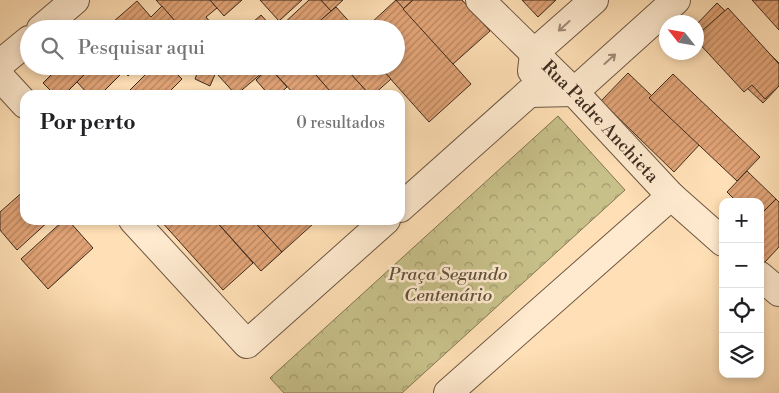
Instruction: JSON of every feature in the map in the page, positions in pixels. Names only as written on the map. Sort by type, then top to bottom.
[{"type":"street","points":[[52,20],[75,0]]},
{"type":"street","name":"Rua Padre Anchieta","points":[[480,0],[574,92],[671,196],[719,238]]},
{"type":"street","points":[[529,93],[534,53],[594,0]]},
{"type":"street","points":[[405,204],[529,93],[574,92],[676,0]]},
{"type":"street","points":[[0,64],[20,47]]},
{"type":"street","points":[[0,76],[20,98]]},
{"type":"street","points":[[448,393],[671,196]]},
{"type":"street","points":[[137,225],[247,344],[380,225]]},
{"type":"street","points":[[764,279],[779,292]]},
{"type":"green space","name":"Praça Segundo Centenário","points":[[558,116],[625,190],[402,393],[284,393],[270,378]]},
{"type":"building","points":[[156,0],[210,0],[217,8],[206,17],[208,20],[174,20]]},
{"type":"building","points":[[210,0],[242,0],[224,16]]},
{"type":"building","points":[[260,0],[302,0],[280,20]]},
{"type":"building","points":[[309,0],[321,0],[331,11],[321,20],[287,20]]},
{"type":"building","points":[[321,0],[343,0],[331,11]]},
{"type":"building","points":[[395,0],[413,0],[403,9]]},
{"type":"building","points":[[396,0],[471,84],[429,122],[405,95],[405,90],[400,90],[387,75],[405,75],[405,20],[374,20]]},
{"type":"building","points":[[413,0],[462,0],[490,31],[453,64],[403,9]]},
{"type":"building","points":[[522,0],[556,0],[538,17]]},
{"type":"building","points":[[752,0],[779,0],[779,30]]},
{"type":"building","points":[[137,1],[151,17],[162,6],[174,20],[115,20]]},
{"type":"building","points":[[717,3],[779,63],[779,86],[763,103],[704,48],[704,17]]},
{"type":"building","points":[[336,7],[348,20],[321,20]]},
{"type":"building","points":[[728,8],[779,64],[779,86],[765,99],[752,85],[744,92],[704,49],[704,29]]},
{"type":"building","points":[[261,15],[266,20],[255,20]]},
{"type":"building","points":[[628,73],[701,143],[674,172],[601,101]]},
{"type":"building","points":[[673,74],[760,157],[737,181],[649,98]]},
{"type":"building","points":[[51,75],[84,75],[69,90],[50,90],[43,83]]},
{"type":"building","points":[[84,75],[120,75],[105,90],[84,90],[77,82]]},
{"type":"building","points":[[145,75],[178,75],[182,79],[171,90],[130,90]]},
{"type":"building","points":[[197,75],[215,75],[210,86],[195,79]]},
{"type":"building","points":[[218,75],[260,75],[242,90],[232,90]]},
{"type":"building","points":[[261,75],[276,75],[287,87],[284,90],[265,90],[256,80]]},
{"type":"building","points":[[276,75],[316,75],[329,90],[290,90]]},
{"type":"building","points":[[316,75],[352,75],[366,90],[329,90]]},
{"type":"building","points":[[352,75],[387,75],[391,79],[379,90],[365,90]]},
{"type":"building","points":[[747,171],[776,199],[764,211],[764,198],[733,198],[727,192]]},
{"type":"building","points":[[20,194],[20,225],[44,225],[17,250],[0,230],[0,212]]},
{"type":"building","points":[[776,199],[779,202],[779,247],[764,263],[764,243],[764,211]]},
{"type":"building","points":[[58,225],[72,225],[93,248],[48,289],[21,259]]},
{"type":"building","points":[[164,225],[219,225],[253,263],[223,290]]},
{"type":"building","points":[[220,225],[258,225],[282,252],[261,271]]},
{"type":"building","points":[[258,225],[312,225],[282,252]]}]
